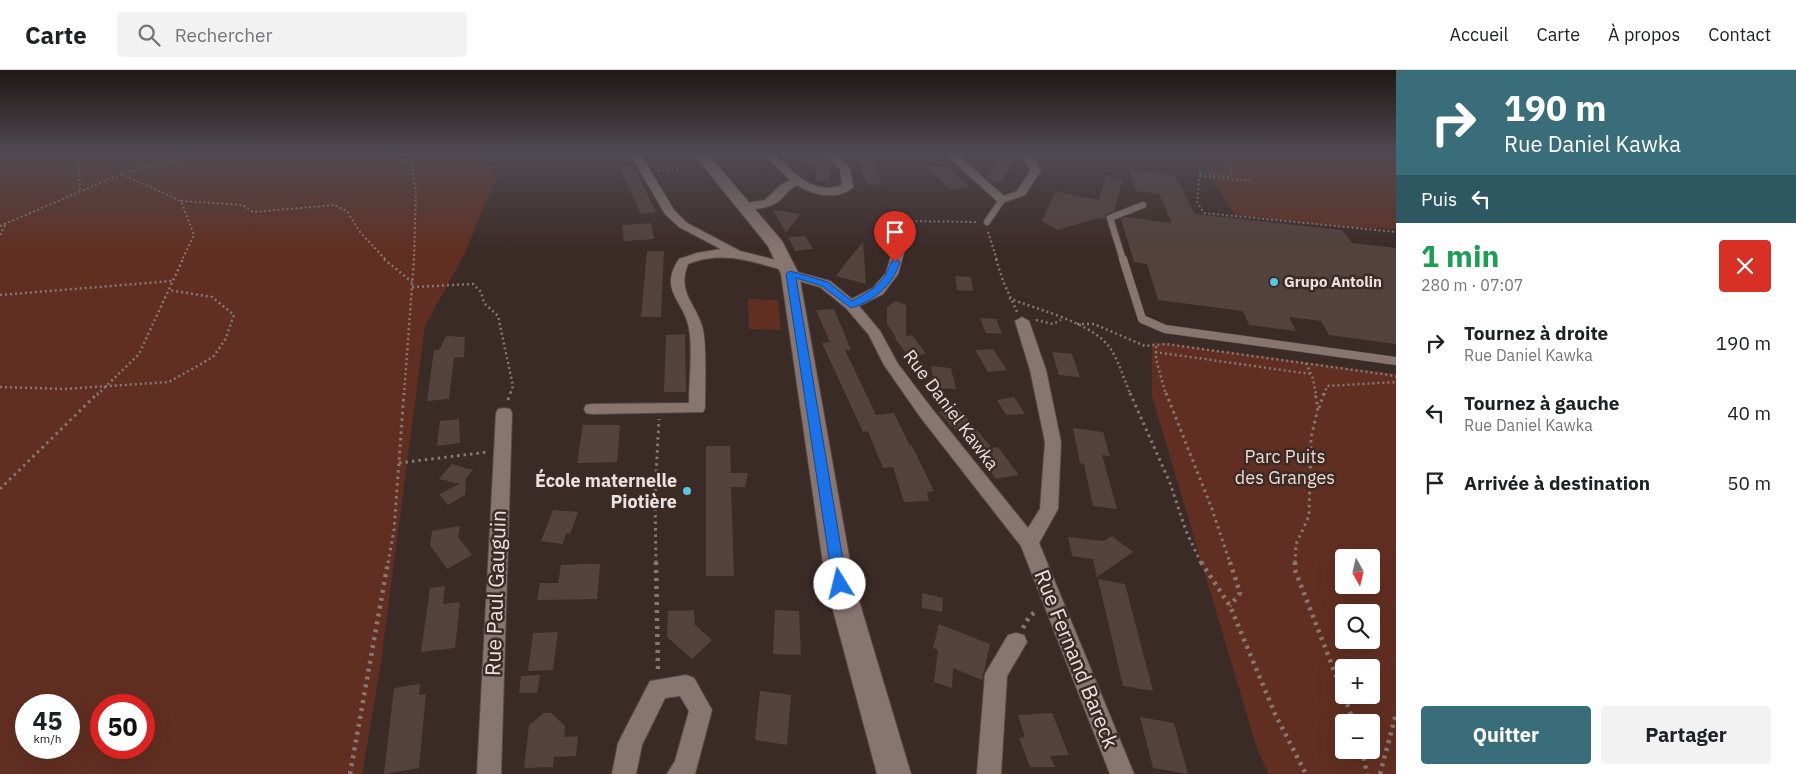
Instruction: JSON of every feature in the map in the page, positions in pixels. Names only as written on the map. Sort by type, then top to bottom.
[{"type":"main road","points":[[726,185],[776,245],[789,270],[840,584],[894,774]]},
{"type":"street","points":[[654,185],[669,212],[683,225],[736,252]]},
{"type":"street","points":[[744,206],[768,202],[776,198],[780,189],[785,185]]},
{"type":"street","points":[[804,185],[825,192],[840,191],[848,187],[848,185]]},
{"type":"street","points":[[985,185],[1002,200],[1021,193],[1026,185]]},
{"type":"street","points":[[851,305],[878,291],[892,274],[898,249],[896,223]]},
{"type":"street","points":[[592,409],[697,408],[696,327],[677,288],[677,276],[683,262],[695,256],[709,253],[736,252]]},
{"type":"street","name":"Rue Daniel Kawka","points":[[736,252],[825,284],[851,305],[875,334],[891,366],[1026,540]]},
{"type":"street","points":[[1022,321],[1038,370],[1053,442],[1049,509],[1026,540]]},
{"type":"street","name":"Rue Paul Gauguin","points":[[489,774],[504,413]]},
{"type":"street","name":"Rue Fernand Bareck","points":[[1026,540],[1122,774]]},
{"type":"street","points":[[989,774],[996,674],[1016,642]]},
{"type":"street","points":[[624,774],[630,743],[658,688],[686,685],[701,710],[686,768],[679,774]]},
{"type":"lane","points":[[987,222],[1002,200]]},
{"type":"lane","points":[[1143,205],[1110,218],[1142,319],[1165,329],[1203,336],[1396,361]]},
{"type":"path","points":[[80,185],[80,191]]},
{"type":"path","points":[[0,226],[95,185]]},
{"type":"path","points":[[145,185],[181,201],[243,205],[253,212],[334,205],[347,211],[356,229],[381,256],[412,284],[433,289],[456,284],[473,284],[481,292],[484,303],[498,316],[513,386],[504,413]]},
{"type":"path","points":[[350,774],[394,530],[412,284],[415,185]]},
{"type":"path","points":[[1199,185],[1197,202],[1204,213],[1396,232]]},
{"type":"path","points":[[0,489],[139,354],[194,235],[181,201]]},
{"type":"path","points":[[896,223],[987,222],[988,232],[1009,298],[1061,320],[1086,328],[1101,338],[1110,348],[1170,483],[1186,531],[1202,565],[1230,606],[1275,714],[1306,774]]},
{"type":"path","points":[[0,235],[5,224]]},
{"type":"path","points":[[0,295],[34,294],[71,288],[134,286],[173,280]]},
{"type":"path","points":[[0,387],[64,389],[169,382],[213,357],[225,340],[234,316],[222,301],[207,294],[169,290]]},
{"type":"path","points":[[1022,321],[1036,320],[1054,324],[1061,320]]},
{"type":"path","points":[[1156,346],[1155,352],[1173,412],[1212,508],[1240,593],[1230,606]]},
{"type":"path","points":[[1155,352],[1310,374]]},
{"type":"path","points":[[1306,363],[1318,408]]},
{"type":"path","points":[[1351,714],[1295,570],[1296,544],[1309,516],[1311,438],[1318,408],[1327,386],[1350,383],[1396,382]]},
{"type":"path","points":[[658,688],[655,495],[660,408]]},
{"type":"path","points":[[399,463],[502,450]]},
{"type":"path","points":[[1016,642],[1029,617],[1051,598]]},
{"type":"path","points":[[1380,774],[1396,714]]},
{"type":"path","points":[[1364,759],[1367,774]]},
{"type":"green space","points":[[0,185],[493,185],[465,253],[425,326],[380,669],[362,774],[0,774]]},
{"type":"green space","points":[[1215,185],[1396,185],[1396,229],[1358,228],[1235,215]]},
{"type":"green space","points":[[748,299],[778,300],[781,330],[749,329]]},
{"type":"green space","name":"Parc Puits des Granges","points":[[1152,342],[1396,374],[1396,774],[1269,774],[1257,749],[1152,396]]},
{"type":"building","points":[[627,185],[643,185],[656,212],[641,214]]},
{"type":"building","points":[[945,185],[967,185],[970,188],[950,190]]},
{"type":"building","points":[[1103,185],[1121,185],[1114,211],[1107,214],[1105,219],[1099,218],[1057,230],[1042,221],[1055,191],[1099,200]]},
{"type":"building","name":"Grupo Antolin","points":[[1134,185],[1180,185],[1195,214],[1342,230],[1352,243],[1396,248],[1396,344],[1329,335],[1321,321],[1289,317],[1296,331],[1249,325],[1243,311],[1158,300],[1147,264],[1134,262],[1121,219],[1125,217],[1172,223],[1159,194],[1136,191]]},
{"type":"building","points":[[773,210],[800,214],[786,233]]},
{"type":"building","points":[[651,223],[654,239],[624,241],[622,225]]},
{"type":"building","points":[[805,236],[813,249],[795,251],[788,237]]},
{"type":"building","points":[[863,242],[866,284],[836,276],[849,259]]},
{"type":"building","points":[[647,251],[664,251],[661,317],[641,317]]},
{"type":"building","points":[[955,276],[971,277],[973,291],[957,290]]},
{"type":"building","points":[[896,301],[906,305],[906,336],[912,335],[926,354],[908,356],[894,337],[896,337],[887,324],[887,307]]},
{"type":"building","points":[[834,309],[851,350],[845,350],[876,415],[894,413],[934,491],[927,492],[929,501],[904,502],[893,467],[883,468],[868,431],[863,432],[822,343],[830,342],[816,310]]},
{"type":"building","points":[[980,318],[996,319],[1002,334],[986,333]]},
{"type":"building","points":[[685,334],[686,392],[664,392],[666,335]]},
{"type":"building","points":[[446,336],[465,337],[464,357],[454,358],[449,399],[427,401],[434,350],[439,350]]},
{"type":"building","points":[[993,349],[1007,370],[988,372],[975,350]]},
{"type":"building","points":[[1052,352],[1072,354],[1080,377],[1059,375]]},
{"type":"building","points":[[931,366],[951,368],[956,389],[935,388]]},
{"type":"building","points":[[1014,397],[1025,414],[1006,415],[997,400]]},
{"type":"building","points":[[958,408],[992,448],[998,447],[1019,475],[996,479],[960,429],[956,430],[939,412]]},
{"type":"building","points":[[459,419],[460,443],[437,446],[440,421]]},
{"type":"building","points":[[583,425],[620,425],[617,462],[577,463]]},
{"type":"building","points":[[1073,428],[1103,432],[1110,456],[1102,455],[1117,509],[1093,506],[1084,464],[1080,463]]},
{"type":"building","points":[[706,446],[730,446],[731,473],[748,473],[745,487],[731,487],[734,576],[706,576]]},
{"type":"building","points":[[452,464],[473,470],[466,478],[465,495],[448,505],[439,494],[460,484],[439,479]]},
{"type":"building","points":[[553,510],[578,512],[570,534],[566,533],[563,544],[541,541]]},
{"type":"building","points":[[460,526],[458,537],[472,555],[447,569],[430,545],[432,531]]},
{"type":"building","points":[[1112,536],[1133,552],[1097,577],[1093,559],[1072,556],[1068,537],[1104,541]]},
{"type":"building","points":[[600,564],[597,599],[537,600],[540,583],[558,583],[561,565]]},
{"type":"building","points":[[1098,579],[1125,584],[1153,691],[1123,686]]},
{"type":"building","points":[[445,586],[443,604],[460,602],[455,648],[421,652],[430,588]]},
{"type":"building","points":[[922,593],[943,598],[942,612],[922,608]]},
{"type":"building","points":[[694,610],[695,625],[712,640],[692,659],[667,637],[668,611]]},
{"type":"building","points":[[775,610],[799,611],[801,655],[773,654]]},
{"type":"building","points":[[939,624],[990,644],[982,680],[953,668],[952,688],[934,682],[938,650],[933,648]]},
{"type":"building","points":[[558,632],[553,670],[528,671],[533,633]]},
{"type":"building","points":[[540,675],[537,693],[519,693],[521,676]]},
{"type":"building","points":[[420,684],[419,695],[426,694],[419,768],[384,774],[394,688]]},
{"type":"building","points":[[760,691],[791,695],[787,745],[755,740]]},
{"type":"building","points":[[544,713],[551,713],[565,726],[564,737],[578,736],[576,756],[554,757],[553,767],[524,768],[529,725]]},
{"type":"building","points":[[1052,713],[1069,755],[1050,756],[1055,767],[1030,767],[1019,738],[1025,737],[1018,715]]},
{"type":"building","points":[[1140,717],[1174,723],[1188,774],[1153,768]]},
{"type":"place","name":"Grupo Antolin","points":[[1274,282]]},
{"type":"place","name":"École maternelle Piotière","points":[[687,491]]},
{"type":"route","points":[[840,584],[790,274],[825,284],[851,305],[868,298],[878,291],[892,274],[895,262]]}]
